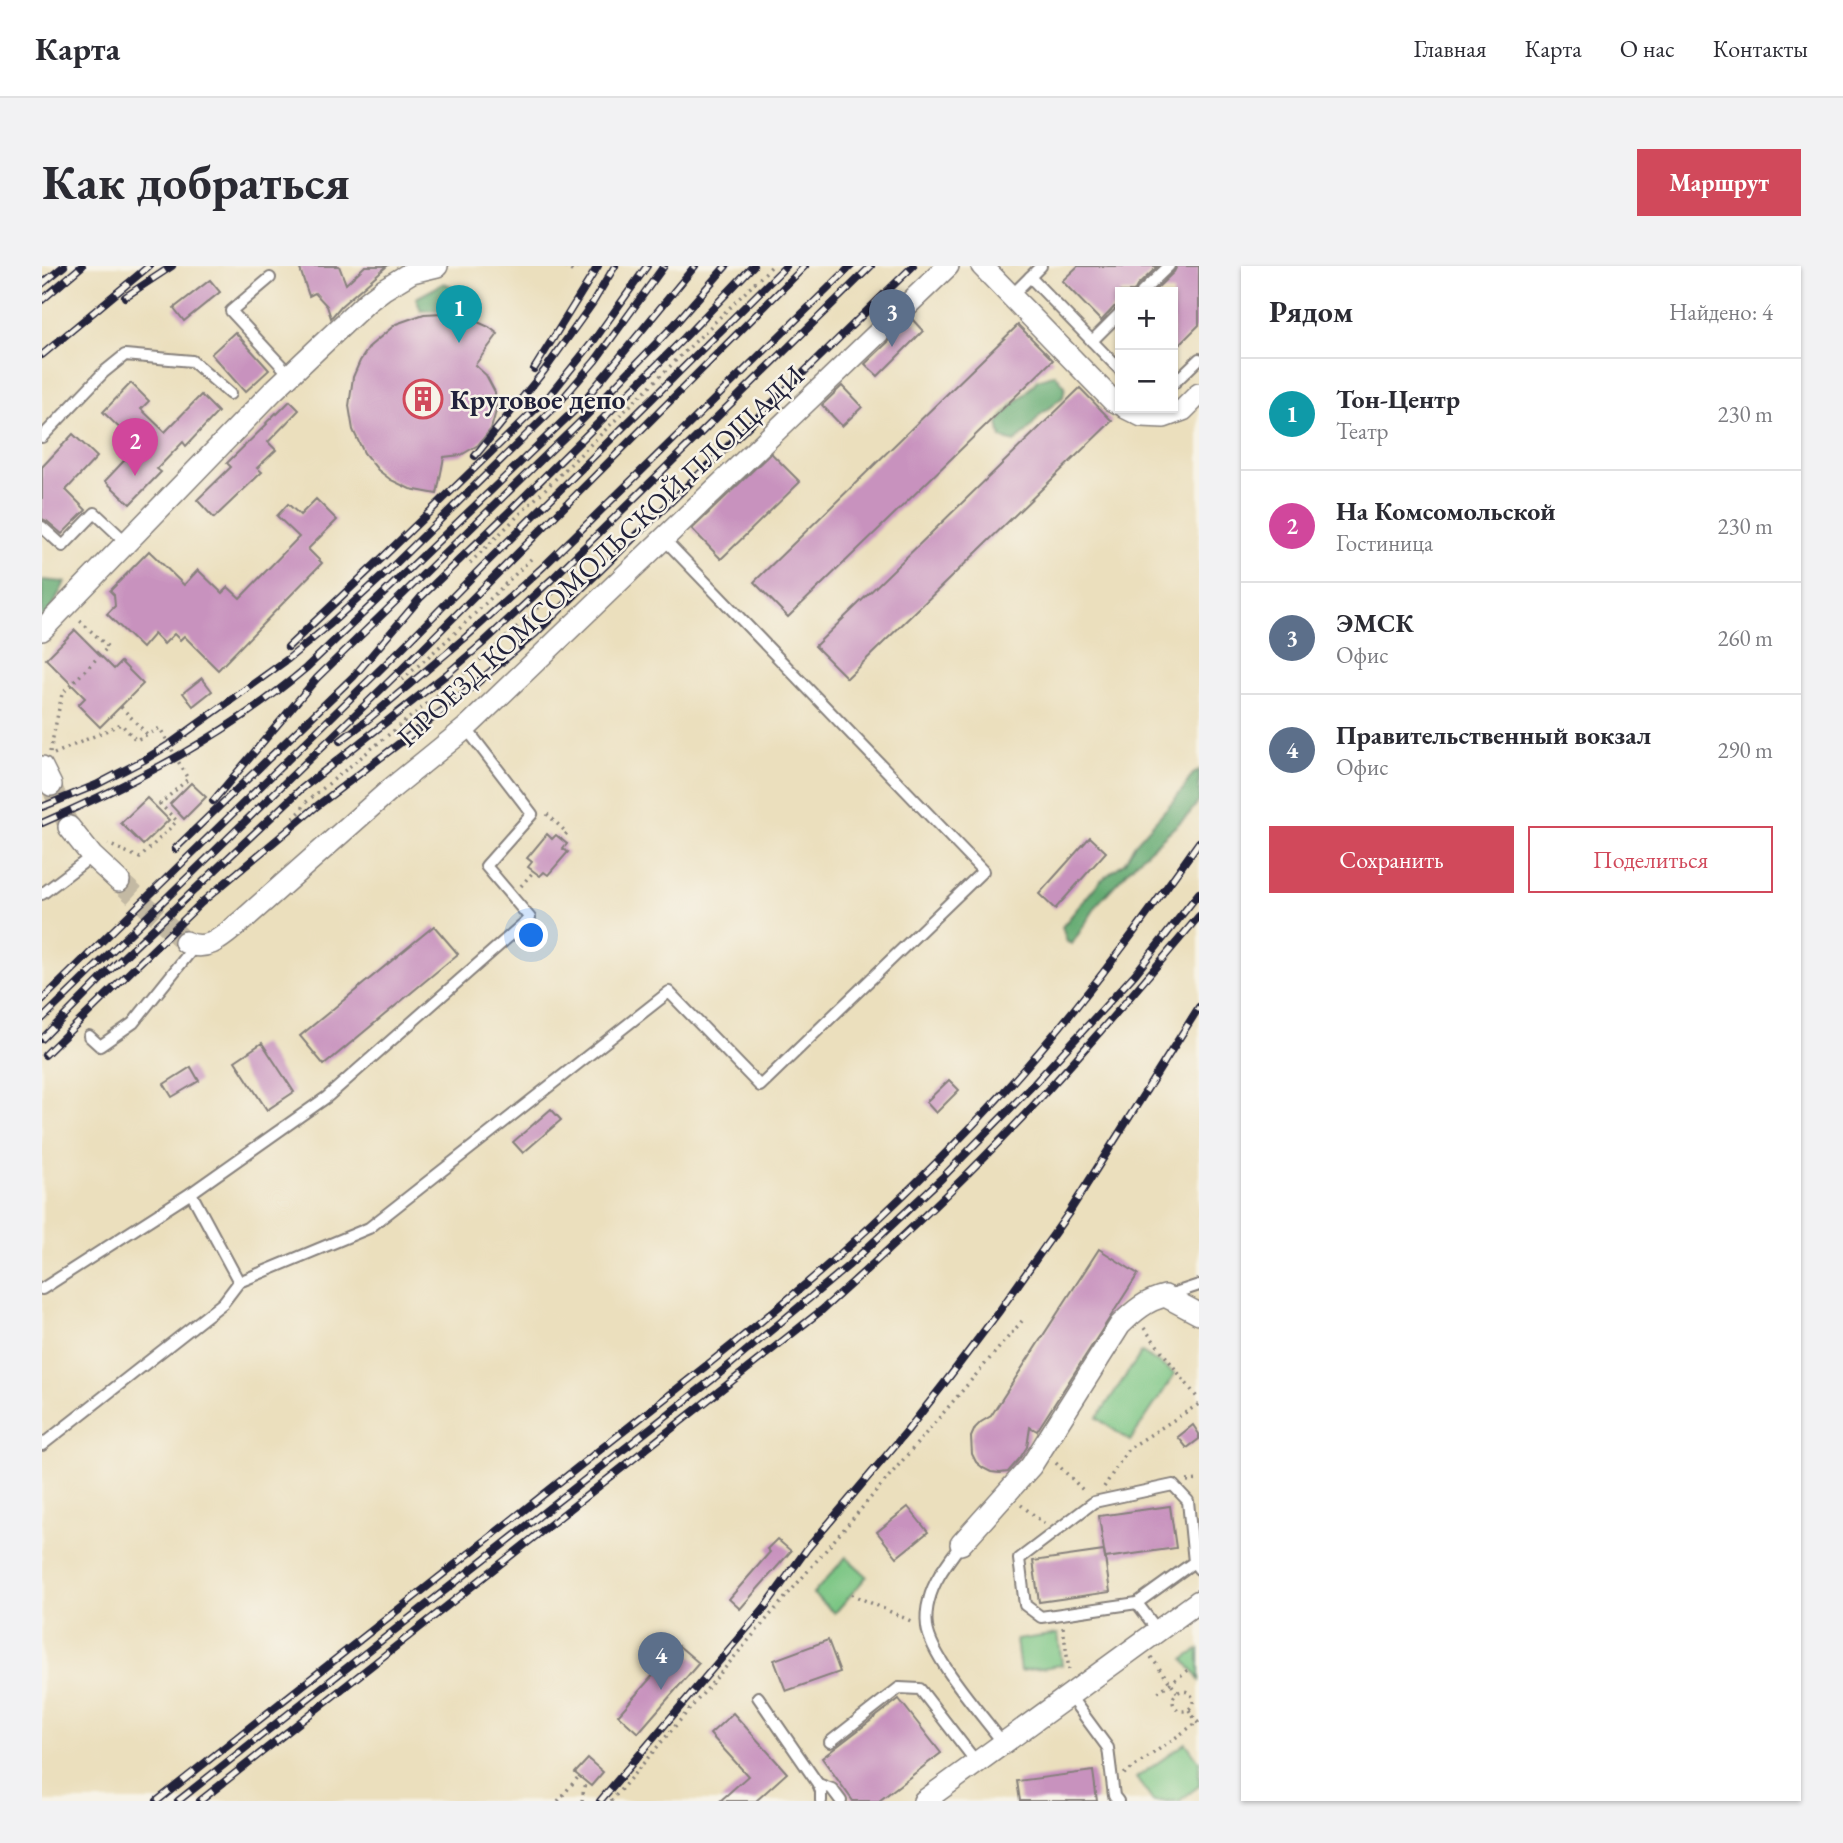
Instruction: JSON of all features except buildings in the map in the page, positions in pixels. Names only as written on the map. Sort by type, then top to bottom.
[{"type":"street","points":[[42,630],[289,375],[367,302],[410,269],[437,266]]},
{"type":"street","name":"ПРОЕЗД КОМСОМОЛЬСКОЙ ПЛОЩАДИ","points":[[189,945],[207,946],[243,920],[392,788],[466,729],[948,266]]},
{"type":"street","points":[[982,266],[1115,402]]},
{"type":"street","points":[[1178,412],[1199,394]]},
{"type":"street","points":[[1136,413],[1142,416],[1164,417],[1174,413]]},
{"type":"street","points":[[80,842],[119,881]]},
{"type":"street","points":[[961,1544],[1031,1466],[1121,1325],[1132,1313],[1152,1299],[1165,1296],[1199,1314]]},
{"type":"street","points":[[924,1801],[1199,1601]]},
{"type":"lane","points":[[1011,296],[1041,266]]},
{"type":"lane","points":[[1147,287],[1169,266]]},
{"type":"lane","points":[[1030,277],[1115,365]]},
{"type":"lane","points":[[270,278],[231,311],[289,375]]},
{"type":"lane","points":[[1092,341],[1115,318]]},
{"type":"lane","points":[[42,438],[104,372],[125,355],[192,361],[230,394]]},
{"type":"lane","points":[[1178,379],[1199,359]]},
{"type":"lane","points":[[42,527],[63,546],[95,513],[126,542]]},
{"type":"lane","points":[[42,1445],[223,1303],[240,1282],[369,1228],[669,992],[760,1086],[983,871],[664,539]]},
{"type":"lane","points":[[42,1289],[191,1193],[327,1097],[530,918],[486,866],[532,814],[466,729]]},
{"type":"lane","points":[[42,894],[80,842]]},
{"type":"lane","points":[[89,1036],[100,1046],[133,1023],[189,945]]},
{"type":"lane","points":[[191,1193],[240,1282]]},
{"type":"lane","points":[[1165,1296],[1199,1285]]},
{"type":"lane","points":[[1173,1485],[1188,1502],[1197,1566],[1137,1603],[1041,1617],[1025,1605],[1019,1559],[1055,1532],[1094,1502],[1173,1485]]},
{"type":"lane","points":[[961,1544],[940,1573],[929,1601],[927,1627],[936,1651],[950,1674],[1003,1743]]},
{"type":"lane","points":[[1137,1603],[1158,1631]]},
{"type":"lane","points":[[830,1742],[899,1688],[920,1689],[977,1763]]},
{"type":"lane","points":[[1069,1695],[1108,1748],[1114,1796],[1118,1801]]},
{"type":"lane","points":[[758,1697],[818,1784],[821,1801]]},
{"type":"lane","points":[[818,1784],[832,1789],[841,1801]]},
{"type":"path","points":[[565,266],[573,272],[577,266]]},
{"type":"path","points":[[470,563],[772,266]]},
{"type":"path","points":[[402,680],[455,634],[533,557]]},
{"type":"path","points":[[293,818],[305,803],[490,652],[560,587]]},
{"type":"path","points":[[65,607],[108,647],[62,694],[49,756],[121,724],[136,740],[160,728],[188,779],[160,804],[177,821],[141,858],[90,836],[80,842]]},
{"type":"path","points":[[121,707],[147,734]]},
{"type":"path","points":[[512,897],[534,871]]},
{"type":"path","points":[[1042,1448],[1094,1502],[1128,1449],[1199,1402],[1132,1313]]},
{"type":"path","points":[[611,1801],[1022,1321]]},
{"type":"path","points":[[1006,1493],[1055,1532]]},
{"type":"path","points":[[852,1594],[922,1626]]},
{"type":"path","points":[[1062,1614],[1069,1670]]},
{"type":"path","points":[[1156,1662],[1177,1692]]},
{"type":"path","points":[[1158,1692],[1191,1668]]},
{"type":"path","points":[[1177,1692],[1186,1691],[1193,1697],[1189,1710]]},
{"type":"path","points":[[1177,1692],[1172,1700],[1173,1705],[1180,1711],[1189,1710]]},
{"type":"path","points":[[1112,1783],[1199,1722],[1189,1710]]},
{"type":"path","points":[[558,1801],[579,1776]]},
{"type":"path","points":[[582,1801],[585,1781]]},
{"type":"green space","points":[[444,283],[468,293],[464,306],[421,311],[416,298]]},
{"type":"green space","points":[[1055,374],[1065,386],[1063,397],[1040,415],[1026,433],[1014,442],[1001,438],[998,423],[1012,405],[1037,380]]},
{"type":"green space","points":[[42,580],[65,582],[52,608],[42,619]]},
{"type":"green space","points":[[1199,770],[1199,801],[1099,902],[1072,944],[1067,942],[1062,927],[1100,881],[1125,862],[1134,845]]},
{"type":"green space","points":[[1142,1352],[1175,1374],[1130,1441],[1097,1418]]},
{"type":"green space","points":[[846,1557],[867,1576],[835,1613],[813,1594]]},
{"type":"green space","points":[[1058,1634],[1062,1665],[1020,1671],[1016,1640]]},
{"type":"green space","points":[[1199,1649],[1199,1680],[1184,1659]]},
{"type":"green space","points":[[1186,1743],[1199,1761],[1199,1786],[1179,1801],[1153,1801],[1136,1778]]},
{"type":"tunnel","points":[[51,785],[69,827]]},
{"type":"tunnel","points":[[119,881],[185,942]]},
{"type":"railway","points":[[42,284],[64,266]]},
{"type":"railway","points":[[42,300],[82,266]]},
{"type":"railway","points":[[42,355],[149,266]]},
{"type":"railway","points":[[125,297],[172,266]]},
{"type":"railway","points":[[534,369],[598,266]]},
{"type":"railway","points":[[475,456],[544,371],[592,304],[615,266]]},
{"type":"railway","points":[[288,647],[550,395],[595,339],[647,266]]},
{"type":"railway","points":[[42,807],[96,785],[170,744],[288,659],[329,625],[388,571],[557,405],[595,361],[664,266]]},
{"type":"railway","points":[[42,823],[112,791],[180,755],[244,715],[306,668],[581,404],[695,266]]},
{"type":"railway","points":[[213,801],[317,678],[583,419],[675,324],[726,266]]},
{"type":"railway","points":[[175,849],[354,676],[421,597],[684,338],[753,266]]},
{"type":"railway","points":[[42,1000],[401,649],[786,266]]},
{"type":"railway","points":[[42,1019],[404,667],[805,266]]},
{"type":"railway","points":[[340,741],[466,637],[544,566],[851,266]]},
{"type":"railway","points":[[42,1039],[113,967],[300,790],[447,674],[552,579],[871,266]]},
{"type":"railway","points":[[45,1055],[201,903],[317,806],[459,698],[536,633],[913,266]]},
{"type":"railway","points":[[157,1801],[706,1366],[855,1240],[906,1193],[1033,1059],[1119,952],[1199,842]]},
{"type":"railway","points":[[178,1801],[714,1378],[848,1266],[942,1178],[1034,1084],[1135,974],[1199,893]]},
{"type":"railway","points":[[200,1801],[822,1310],[932,1209],[1022,1118],[1199,916]]},
{"type":"railway","points":[[600,1801],[765,1607],[807,1549],[907,1431],[1000,1310],[1068,1214],[1199,1007]]},
{"type":"place","name":"Тон-Центр","points":[[459,343]]},
{"type":"place","name":"ЭМСК","points":[[892,347]]},
{"type":"place","name":"Круговое депо","points":[[423,399]]},
{"type":"place","name":"На Комсомольской","points":[[135,476]]},
{"type":"place","name":"Правительственный вокзал","points":[[661,1690]]}]
